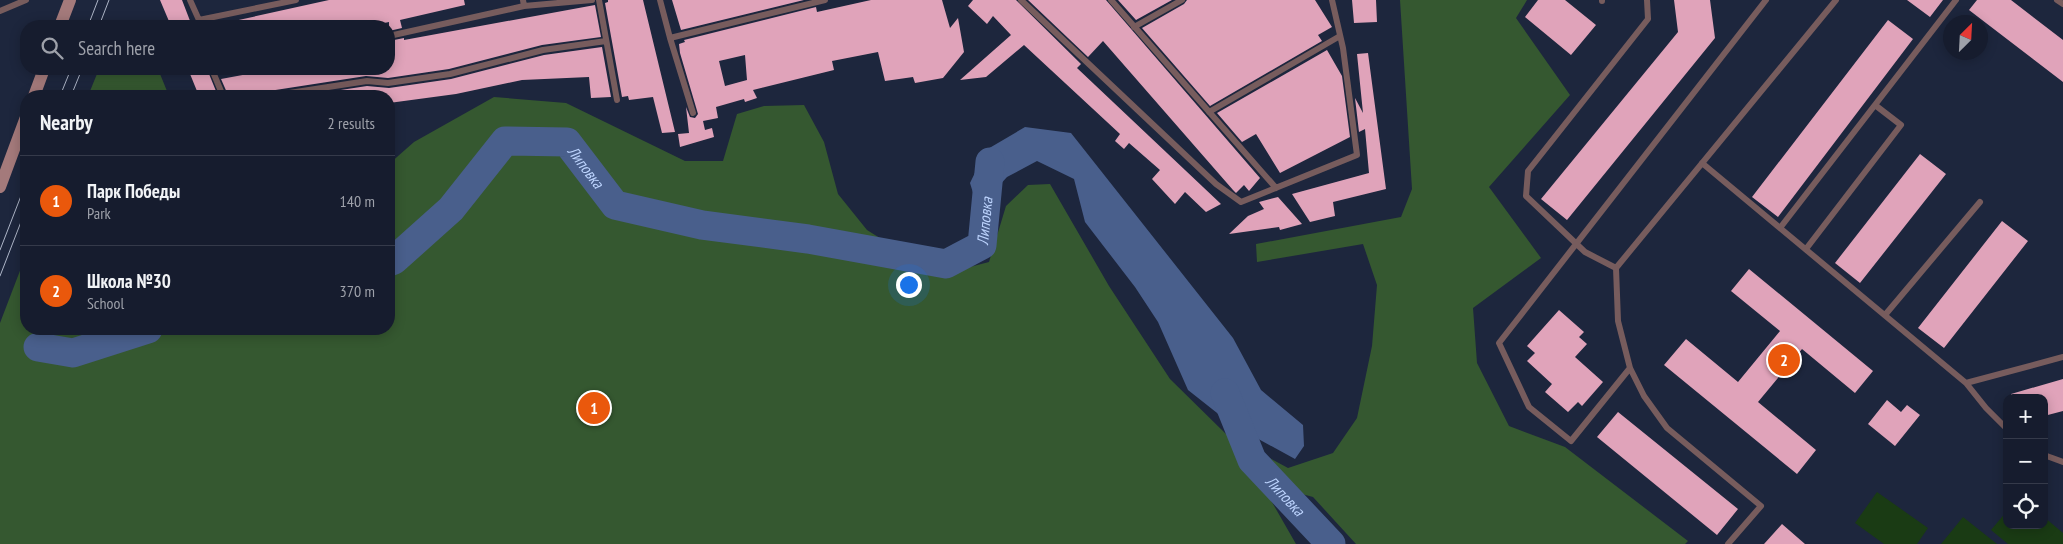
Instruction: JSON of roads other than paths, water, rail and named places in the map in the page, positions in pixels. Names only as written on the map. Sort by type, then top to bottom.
[{"type":"street","points":[[62,20],[70,0]]},
{"type":"street","points":[[36,90],[42,75]]},
{"type":"street","points":[[0,186],[20,133]]},
{"type":"lane","points":[[0,11],[26,0]]},
{"type":"lane","points":[[190,0],[199,20]]},
{"type":"lane","points":[[213,20],[296,0]]},
{"type":"lane","points":[[395,35],[524,3],[592,0]]},
{"type":"lane","points":[[599,0],[617,100]]},
{"type":"lane","points":[[660,0],[692,113]]},
{"type":"lane","points":[[670,38],[825,0]]},
{"type":"lane","points":[[1021,0],[1216,184],[1241,202],[1357,155],[1340,36],[1332,0]]},
{"type":"lane","points":[[1111,0],[1276,188]]},
{"type":"lane","points":[[1134,27],[1182,0]]},
{"type":"lane","points":[[1616,268],[1585,252],[1526,196],[1528,171],[1648,19],[1647,0]]},
{"type":"lane","points":[[1630,368],[1571,441],[1529,407],[1499,343],[1766,0]]},
{"type":"lane","points":[[1728,544],[1761,506],[1667,428],[1644,396],[1630,368],[1618,321],[1616,268],[1836,0]]},
{"type":"lane","points":[[1780,228],[1956,0]]},
{"type":"lane","points":[[2057,0],[2063,4]]},
{"type":"lane","points":[[1209,112],[1340,36]]},
{"type":"lane","points":[[309,90],[367,81],[388,83],[450,74],[543,50],[606,41]]},
{"type":"lane","points":[[215,75],[221,90]]},
{"type":"lane","points":[[1806,250],[1901,125],[1875,105]]},
{"type":"lane","points":[[1702,163],[1966,383],[1986,408],[2003,425]]},
{"type":"lane","points":[[1885,315],[1980,202]]},
{"type":"lane","points":[[1966,383],[2063,357]]},
{"type":"lane","points":[[2048,456],[2063,462]]},
{"type":"water","points":[[1025,127],[1071,133],[1233,338],[1261,390],[1303,425],[1304,446],[1295,459],[1231,424],[1188,390],[1158,322],[1135,287],[1085,222],[1074,179],[1037,161],[1007,177],[978,209],[970,183],[986,150]]},
{"type":"waterway","name":"Липовка","points":[[395,259],[451,209],[505,141],[567,142],[615,205],[702,225],[808,239],[946,264],[982,245],[990,162]]},
{"type":"waterway","name":"Липовка","points":[[38,347],[73,353],[129,335]]},
{"type":"waterway","name":"Липовка","points":[[1225,393],[1252,460],[1331,544]]},
{"type":"tram line","points":[[90,20],[98,0]]},
{"type":"tram line","points":[[101,20],[109,0]]},
{"type":"tram line","points":[[62,90],[69,75]]},
{"type":"tram line","points":[[73,90],[80,75]]},
{"type":"tram line","points":[[0,250],[20,198]]},
{"type":"tram line","points":[[0,276],[20,224]]},
{"type":"place","name":"Школа №30","points":[[1784,360]]},
{"type":"place","name":"Парк Победы","points":[[594,408]]}]
